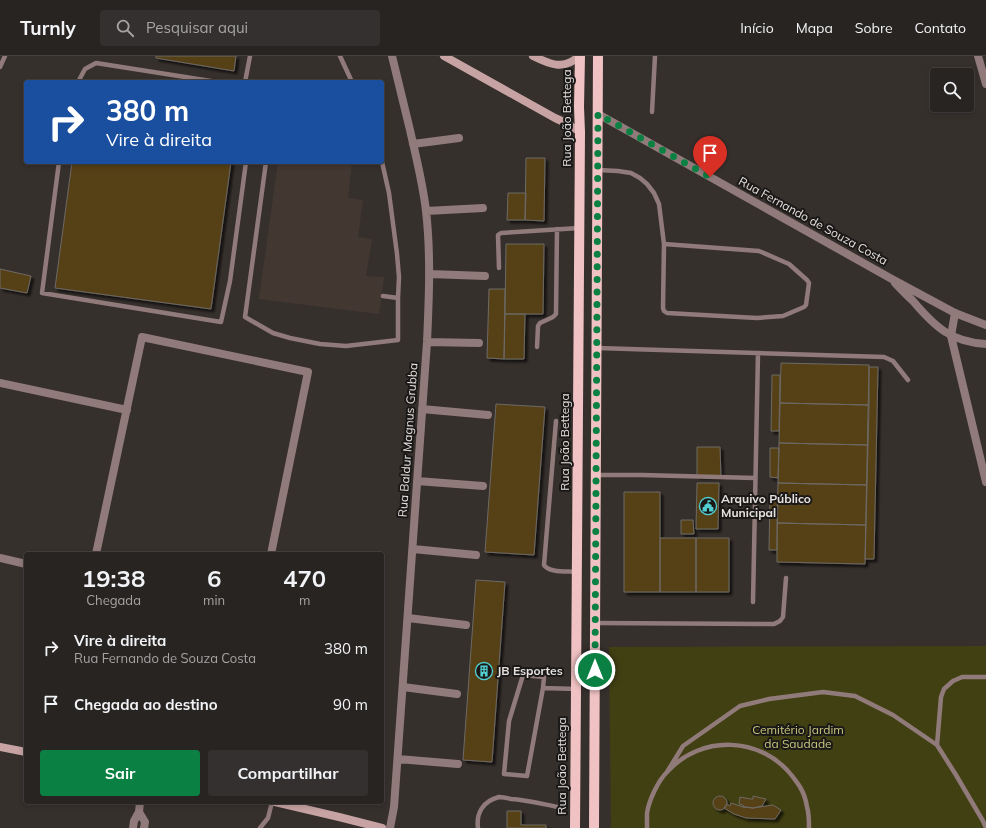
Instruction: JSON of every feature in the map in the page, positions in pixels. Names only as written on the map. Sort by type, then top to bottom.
[{"type":"main road","points":[[444,56],[580,132]]},
{"type":"main road","points":[[533,56],[542,61],[558,65],[568,64],[580,56]]},
{"type":"main road","name":"Rua João Bettega","points":[[575,828],[580,56]]},
{"type":"main road","points":[[594,828],[598,56]]},
{"type":"main road","points":[[579,169],[598,170]]},
{"type":"main road","points":[[578,502],[596,502]]},
{"type":"main road","points":[[578,524],[596,524]]},
{"type":"main road","points":[[0,747],[24,752]]},
{"type":"main road","points":[[283,804],[382,828]]},
{"type":"street","name":"Rua Baldur Magnus Grubba","points":[[390,828],[394,807],[398,759],[413,549],[427,342],[429,274],[426,211],[420,174],[392,56]]},
{"type":"street","points":[[978,56],[986,84]]},
{"type":"street","name":"Rua Fernando de Souza Costa","points":[[598,114],[890,278],[955,312],[986,326]]},
{"type":"street","points":[[413,144],[459,138]]},
{"type":"street","points":[[426,211],[483,208]]},
{"type":"street","points":[[429,274],[485,276]]},
{"type":"street","name":"Rua Fernando de Souza Costa","points":[[890,278],[927,318],[951,336],[962,341],[986,344]]},
{"type":"street","points":[[955,312],[951,336],[986,482]]},
{"type":"street","points":[[96,552],[142,337],[308,372],[271,552]]},
{"type":"street","points":[[427,342],[479,343]]},
{"type":"street","points":[[0,383],[127,410]]},
{"type":"street","points":[[422,409],[488,415]]},
{"type":"street","points":[[417,480],[483,486]]},
{"type":"street","points":[[413,549],[476,554]]},
{"type":"street","points":[[0,558],[24,564]]},
{"type":"street","points":[[408,618],[466,625]]},
{"type":"street","points":[[403,687],[457,694]]},
{"type":"street","points":[[398,759],[458,764]]},
{"type":"street","points":[[133,828],[134,821],[139,812],[140,804]]},
{"type":"street","points":[[139,812],[144,822],[144,828]]},
{"type":"lane","points":[[0,67],[5,56]]},
{"type":"lane","points":[[245,80],[250,56]]},
{"type":"lane","points":[[340,56],[351,80]]},
{"type":"lane","points":[[652,112],[655,56]]},
{"type":"lane","points":[[79,80],[85,69],[96,62],[205,80]]},
{"type":"lane","points":[[59,164],[42,293],[221,322],[230,281],[246,164]]},
{"type":"lane","points":[[266,164],[245,317],[272,333],[307,341],[346,346],[398,340],[399,277],[397,254],[389,193],[382,164]]},
{"type":"lane","points":[[598,170],[631,173],[647,184],[654,193],[659,204],[664,244],[663,308],[667,313],[764,318],[783,316],[806,305],[809,283],[789,264],[759,252],[664,244]]},
{"type":"lane","points":[[498,268],[498,235],[501,233],[579,228]]},
{"type":"lane","points":[[537,347],[538,326],[540,323],[556,314],[557,229]]},
{"type":"lane","points":[[383,296],[398,298]]},
{"type":"lane","points":[[597,348],[884,357],[893,361],[908,380]]},
{"type":"lane","points":[[753,602],[758,353]]},
{"type":"lane","points":[[556,421],[544,565],[546,569],[550,570],[577,572]]},
{"type":"lane","points":[[596,475],[642,474],[756,478]]},
{"type":"lane","points":[[596,623],[774,624],[780,621],[783,617],[786,578]]},
{"type":"lane","points":[[523,675],[544,677],[544,688],[527,776],[504,774],[509,721],[523,675]]},
{"type":"lane","points":[[937,745],[941,697],[944,689],[953,681],[962,676],[986,677]]},
{"type":"lane","points":[[544,688],[576,689]]},
{"type":"lane","points":[[647,828],[648,811],[654,790],[683,746],[740,706],[769,699],[823,692],[855,696],[893,715],[937,745],[986,828]]},
{"type":"lane","points":[[667,772],[684,757],[704,748],[726,744],[748,746],[768,755],[786,768],[799,786],[805,800],[809,828]]},
{"type":"lane","points":[[478,828],[477,822],[480,809],[488,802],[499,797],[530,801],[558,808]]},
{"type":"lane","points":[[260,828],[268,818],[272,804]]},
{"type":"shaded area","points":[[278,164],[352,164],[348,198],[363,200],[358,237],[372,239],[366,276],[384,277],[379,314],[259,299]]},
{"type":"green space","name":"Cemitério Jardim da Saudade","points":[[986,646],[986,828],[611,828],[609,647]]},
{"type":"building","points":[[156,56],[236,56],[234,71],[156,58]]},
{"type":"building","points":[[526,158],[545,158],[544,221],[525,220]]},
{"type":"building","points":[[72,164],[231,164],[211,309],[55,288]]},
{"type":"building","points":[[508,193],[526,193],[525,220],[507,220]]},
{"type":"building","points":[[506,244],[544,244],[543,314],[505,314]]},
{"type":"building","points":[[0,269],[31,276],[27,293],[0,288]]},
{"type":"building","points":[[489,289],[505,289],[504,359],[487,358]]},
{"type":"building","points":[[505,314],[525,314],[524,359],[504,359]]},
{"type":"building","points":[[781,363],[869,365],[869,405],[780,403]]},
{"type":"building","points":[[869,367],[878,367],[874,559],[865,559]]},
{"type":"building","points":[[772,375],[780,375],[779,431],[771,431]]},
{"type":"building","points":[[780,403],[869,405],[868,445],[779,443]]},
{"type":"building","points":[[496,404],[545,407],[534,555],[485,552]]},
{"type":"building","points":[[779,443],[868,445],[867,485],[778,483]]},
{"type":"building","points":[[697,447],[720,447],[721,476],[697,476]]},
{"type":"building","points":[[770,448],[779,448],[778,478],[770,477]]},
{"type":"building","name":"Arquivo Público Municipal","points":[[697,483],[719,483],[718,529],[696,529]]},
{"type":"building","points":[[778,483],[867,485],[866,525],[777,523]]},
{"type":"building","points":[[624,492],[660,492],[660,592],[624,592]]},
{"type":"building","points":[[770,495],[778,495],[777,550],[769,550]]},
{"type":"building","points":[[681,520],[693,520],[694,534],[681,534]]},
{"type":"building","points":[[777,523],[866,525],[865,564],[777,562]]},
{"type":"building","points":[[660,538],[696,538],[696,592],[660,592]]},
{"type":"building","points":[[696,538],[729,538],[729,592],[696,592]]},
{"type":"building","name":"JB Esportes","points":[[476,580],[505,582],[492,762],[463,760]]},
{"type":"building","points":[[720,796],[725,798],[727,803],[725,808],[720,810],[715,808],[713,803],[715,798]]},
{"type":"building","points":[[753,796],[766,799],[762,806],[753,808],[743,807],[743,805],[739,804],[740,797],[753,799]]},
{"type":"building","points":[[731,803],[743,807],[753,808],[773,805],[781,810],[775,819],[746,818],[734,814],[724,808],[727,804],[730,806]]},
{"type":"building","points":[[507,811],[521,811],[521,825],[546,825],[546,828],[507,828]]},
{"type":"place","name":"Arquivo Público Municipal","points":[[708,506]]},
{"type":"place","name":"JB Esportes","points":[[484,671]]},
{"type":"route","points":[[595,670],[598,114],[710,177]]}]
